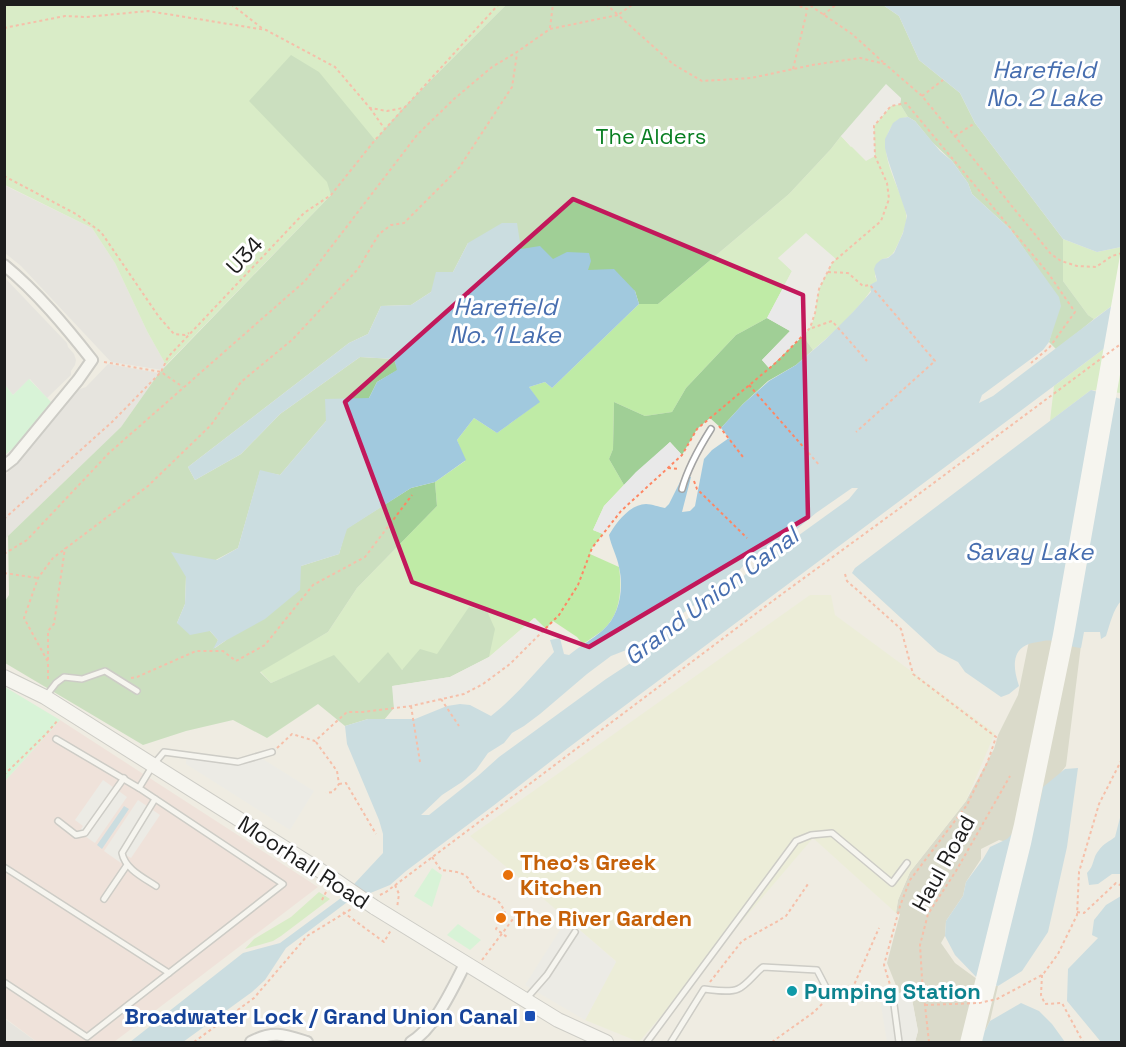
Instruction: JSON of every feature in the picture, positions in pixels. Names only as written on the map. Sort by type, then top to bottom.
[{"type":"street","points":[[4,265],[19,277],[92,360],[13,459],[4,466]]},
{"type":"street","name":"Moorhall Road","points":[[4,677],[47,694],[330,884],[374,907],[558,1020],[606,1042]]},
{"type":"street","points":[[411,1042],[429,1027],[465,964]]},
{"type":"street","points":[[251,1042],[267,1035],[277,1034],[285,1040],[307,1042]]},
{"type":"lane","points":[[682,489],[694,456],[711,429]]},
{"type":"lane","points":[[47,694],[64,677],[82,679],[105,671],[137,691]]},
{"type":"lane","points":[[4,982],[87,1037],[283,884],[124,778],[56,739]]},
{"type":"lane","points":[[139,788],[164,752],[238,762],[272,752]]},
{"type":"lane","points":[[58,821],[75,835],[85,833],[124,778]]},
{"type":"lane","points":[[156,799],[122,853],[127,865],[156,886]]},
{"type":"lane","points":[[647,1042],[796,842],[811,835],[832,833],[892,883],[907,863]]},
{"type":"lane","points":[[104,899],[127,865]]},
{"type":"lane","points":[[4,867],[169,973]]},
{"type":"lane","points":[[525,1000],[542,981],[575,932]]},
{"type":"lane","points":[[671,1042],[704,989],[737,990],[763,967],[818,970],[830,995]]},
{"type":"lane","points":[[893,997],[899,1042]]},
{"type":"path","points":[[231,4],[266,30],[335,67],[385,129]]},
{"type":"path","name":"U34","points":[[4,519],[112,422],[161,372],[168,357],[303,213],[331,195],[403,108],[499,4]]},
{"type":"path","points":[[550,29],[553,4]]},
{"type":"path","points":[[606,4],[673,64],[702,81],[751,78],[860,58],[885,64]]},
{"type":"path","points":[[4,554],[27,540],[109,453],[305,281],[417,135],[454,99],[492,67],[550,29],[618,15],[633,4]]},
{"type":"path","points":[[794,4],[807,9]]},
{"type":"path","points":[[823,15],[837,4]]},
{"type":"path","points":[[793,69],[807,9],[811,5],[852,34],[922,96],[1051,254],[1061,261],[1077,266],[1096,267],[1112,256],[1122,253]]},
{"type":"path","points":[[4,28],[65,16],[86,17],[148,11],[266,30]]},
{"type":"path","points":[[48,663],[24,618],[38,578],[53,558],[148,486],[211,425],[241,381],[293,339],[358,269],[379,234],[391,225],[404,223],[459,168],[512,87],[517,52]]},
{"type":"path","points":[[922,96],[943,80]]},
{"type":"path","points":[[315,741],[347,712],[411,706],[464,694],[483,684],[510,664],[559,615],[578,585],[592,548],[621,511],[682,455],[697,429],[778,361],[810,328],[819,289],[832,263],[880,221],[889,200],[887,183],[875,156],[874,126],[891,106],[906,103],[1048,273],[1075,312],[1049,348],[1031,363]]},
{"type":"path","points":[[370,108],[387,111],[403,108]]},
{"type":"path","points":[[955,136],[975,123]]},
{"type":"path","points":[[4,176],[76,214],[101,232],[159,317],[174,334],[185,335],[191,332]]},
{"type":"path","points":[[828,272],[848,273],[863,286],[870,285],[935,361],[856,432]]},
{"type":"path","points":[[810,328],[832,321],[867,361]]},
{"type":"path","points":[[396,909],[399,894],[395,885],[782,594],[1122,343]]},
{"type":"path","points":[[104,362],[161,372],[184,387]]},
{"type":"path","points":[[749,385],[820,466]]},
{"type":"path","points":[[729,438],[743,457]]},
{"type":"path","points":[[698,489],[747,538]]},
{"type":"path","points":[[119,679],[137,676],[196,651],[223,651],[236,661],[265,645],[313,585],[365,557],[412,495]]},
{"type":"path","points":[[47,694],[48,632],[54,624],[65,548]]},
{"type":"path","points":[[4,573],[38,578]]},
{"type":"path","points":[[845,574],[847,581],[901,629],[913,674],[996,737],[988,761],[967,805],[910,880],[900,906],[884,964],[893,997]]},
{"type":"path","points":[[441,699],[459,726]]},
{"type":"path","points":[[411,706],[420,762]]},
{"type":"path","points":[[4,775],[60,717]]},
{"type":"path","points":[[272,752],[292,734],[315,741],[336,771],[339,784]]},
{"type":"path","points":[[925,1005],[979,1003],[997,999],[1042,975],[1058,954],[1077,913],[1079,872],[1099,804],[1122,759]]},
{"type":"path","name":"Haul Road","points":[[929,1042],[920,945],[928,914],[1010,776]]},
{"type":"path","points":[[326,793],[333,792],[339,784],[346,783],[376,834]]},
{"type":"path","points":[[432,857],[441,870],[463,874],[474,889],[502,904],[505,913],[496,929],[507,937]]},
{"type":"path","points":[[1077,913],[1084,913],[1116,883],[1122,886]]},
{"type":"path","points":[[321,900],[330,884]]},
{"type":"path","points":[[704,989],[742,940],[786,916],[808,884]]},
{"type":"path","points":[[194,1042],[254,998],[307,936],[344,912],[384,942],[392,929]]},
{"type":"path","points":[[480,963],[516,915]]},
{"type":"path","points":[[1042,975],[1041,995],[1045,1004],[1062,1003],[1083,1042]]},
{"type":"highlighted area","points":[[573,199],[803,295],[808,517],[589,647],[412,582],[345,402]]},
{"type":"shaded area","points":[[886,84],[901,98],[900,104],[890,106],[874,126],[875,156],[866,161],[841,136]]},
{"type":"shaded area","points":[[4,185],[92,228],[115,263],[166,365],[162,370],[111,362],[21,266],[5,253]]},
{"type":"shaded area","points":[[806,233],[836,259],[819,289],[810,328],[769,368],[762,360],[790,331],[767,318],[792,271],[778,258]]},
{"type":"shaded area","points":[[5,278],[67,343],[74,354],[76,360],[71,375],[47,398],[30,379],[13,395],[5,385]]},
{"type":"shaded area","points":[[108,364],[159,373],[121,427],[5,539],[5,475],[80,389],[86,387]]},
{"type":"shaded area","points":[[670,442],[682,455],[621,511],[603,534],[593,530],[604,506],[636,472]]},
{"type":"shaded area","points":[[810,595],[831,595],[835,615],[995,733],[966,801],[910,872],[898,900],[896,913],[813,838],[639,1042],[585,1020],[616,961],[470,836]]},
{"type":"shaded area","points":[[535,618],[546,629],[510,664],[483,684],[464,694],[394,708],[392,686],[450,677],[489,657]]},
{"type":"shaded area","points":[[1030,636],[1082,637],[1066,766],[1053,783],[1034,849],[999,840],[981,849],[981,859],[966,882],[963,896],[946,921],[945,936],[941,943],[955,963],[981,982],[998,986],[986,1029],[967,1042],[915,1042],[918,1031],[911,994],[899,993],[887,963],[900,914],[896,913],[898,900],[910,872],[966,801],[994,749],[998,735],[1018,695]]},
{"type":"shaded area","points":[[60,720],[318,887],[114,1042],[37,1042],[5,1018],[5,781]]},
{"type":"shaded area","points":[[186,755],[238,762],[258,756],[314,791],[290,830],[186,764]]},
{"type":"shaded area","points":[[103,780],[127,797],[95,843],[79,832],[83,826],[75,820]]},
{"type":"shaded area","points":[[138,800],[160,815],[131,858],[126,855],[121,863],[104,851]]},
{"type":"shaded area","points":[[567,919],[616,962],[585,1020],[525,985]]},
{"type":"shaded area","points":[[899,993],[911,994],[918,1031],[915,1042],[887,1042],[880,999],[893,997]]},
{"type":"shaded area","points":[[5,1019],[37,1042],[5,1042]]},
{"type":"green space","points":[[4,5],[506,5],[403,108],[331,195],[166,365],[115,263],[92,228],[5,185]]},
{"type":"green space","name":"The Alders","points":[[506,5],[883,5],[899,16],[919,60],[960,93],[975,123],[1063,239],[1063,281],[1088,315],[1094,319],[1056,349],[1049,342],[1052,331],[1038,269],[1010,229],[972,194],[968,183],[952,161],[915,121],[908,117],[900,104],[901,98],[841,136],[789,194],[658,304],[639,304],[635,291],[587,270],[521,249],[468,243],[453,272],[431,292],[411,305],[381,306],[368,334],[349,343],[188,467],[195,480],[241,454],[280,414],[360,357],[394,359],[398,370],[377,382],[369,398],[326,421],[280,475],[260,471],[238,548],[186,576],[185,604],[177,623],[210,631],[218,640],[215,648],[225,641],[301,566],[339,554],[346,529],[411,488],[435,482],[437,506],[357,588],[328,632],[260,672],[271,683],[334,655],[359,683],[388,652],[402,670],[420,649],[437,654],[469,607],[487,611],[495,629],[489,657],[450,677],[393,686],[394,708],[384,720],[368,719],[345,726],[318,704],[267,738],[233,720],[186,731],[143,745],[5,663],[5,601],[9,595],[8,536],[121,427],[159,373],[331,195],[327,182],[249,101],[291,55],[319,72],[375,140],[403,108]]},
{"type":"green space","points":[[900,104],[908,117],[900,119],[892,126],[886,138],[886,149],[906,213],[905,225],[894,252],[882,259],[875,276],[877,281],[848,318],[813,350],[803,336],[813,320],[820,287],[832,263],[778,258],[792,271],[767,318],[736,335],[686,388],[672,412],[645,416],[614,402],[613,449],[609,459],[624,485],[604,506],[593,530],[603,534],[590,554],[619,567],[620,584],[617,609],[603,630],[583,644],[577,637],[553,621],[546,629],[534,618],[489,657],[437,655],[401,670],[359,683],[334,656],[271,683],[260,671],[328,632],[357,588],[437,506],[435,482],[465,461],[457,440],[474,418],[497,433],[539,402],[529,387],[545,382],[552,388],[639,304],[658,304],[789,194],[841,136],[851,147],[891,106]]},
{"type":"green space","points":[[1063,239],[1097,252],[1121,247],[1121,299],[1094,319],[1088,315],[1063,281]]},
{"type":"green space","points":[[767,318],[790,331],[762,360],[769,368],[803,336],[813,350],[796,365],[768,381],[721,428],[710,418],[697,429],[682,455],[670,442],[624,485],[609,459],[613,449],[614,402],[645,416],[672,412],[686,388],[736,335]]},
{"type":"green space","points":[[1121,336],[1121,393],[1091,390],[1050,421],[1054,386]]},
{"type":"green space","points":[[29,379],[51,402],[17,445],[5,455],[5,385],[13,395]]},
{"type":"green space","points":[[5,687],[60,720],[5,781]]},
{"type":"green space","points":[[432,868],[442,875],[432,907],[414,896]]},
{"type":"green space","points":[[319,892],[330,899],[273,941],[245,949],[254,939],[291,917]]},
{"type":"green space","points":[[458,924],[481,940],[470,950],[447,935]]},
{"type":"water","name":"Harefield No. 2 Lake","points":[[883,5],[1121,5],[1121,247],[1097,252],[1063,239],[975,123],[960,93],[919,60],[899,16]]},
{"type":"water","points":[[908,117],[915,121],[940,151],[952,161],[968,183],[972,194],[1010,229],[1059,297],[1061,306],[1049,342],[1043,350],[982,395],[979,403],[993,396],[1121,299],[1121,336],[568,748],[390,885],[346,903],[286,948],[265,980],[252,992],[183,1042],[130,1042],[243,953],[280,943],[341,898],[383,853],[383,834],[379,820],[347,744],[345,726],[368,719],[415,719],[447,706],[460,704],[470,705],[491,716],[516,694],[554,652],[550,640],[560,638],[564,654],[569,655],[609,624],[617,609],[621,592],[619,567],[609,535],[615,525],[634,507],[648,504],[665,508],[683,476],[691,477],[682,512],[690,511],[695,506],[704,459],[729,438],[721,428],[769,381],[796,365],[853,312],[871,292],[870,285],[877,281],[874,269],[876,264],[894,253],[903,233],[907,216],[888,160],[885,139],[893,123],[900,118]],"holes":[[[852,488],[858,488],[849,499],[752,569],[635,660],[499,757],[429,815],[421,815],[442,795],[476,770],[488,753],[504,743],[512,733],[540,714],[611,656],[634,647],[667,626],[729,582],[744,565],[785,539],[816,513]]]},
{"type":"water","name":"Harefield No. 1 Lake","points":[[502,223],[517,223],[521,249],[540,246],[553,259],[567,252],[589,253],[591,261],[588,270],[614,269],[635,291],[639,304],[552,388],[545,382],[529,387],[540,402],[497,433],[474,418],[457,440],[466,460],[435,482],[411,488],[347,529],[339,554],[301,566],[300,590],[265,619],[213,649],[218,640],[210,631],[190,635],[177,623],[185,604],[186,577],[171,552],[217,560],[238,548],[260,470],[280,475],[326,421],[325,399],[369,398],[377,382],[397,370],[394,359],[360,357],[280,414],[241,454],[195,480],[188,467],[349,343],[368,334],[381,306],[411,305],[431,292],[436,272],[453,272],[468,243]]},
{"type":"water","name":"Savay Lake","points":[[1091,390],[1121,399],[1121,601],[1106,636],[1101,639],[1100,632],[1084,632],[1081,648],[1049,641],[1023,647],[1018,652],[1015,664],[1019,686],[1001,697],[965,672],[958,662],[938,652],[852,573],[855,568]]},
{"type":"water","points":[[1078,768],[1067,847],[1048,932],[1022,971],[998,986],[981,982],[955,955],[945,936],[946,921],[963,896],[966,882],[990,847],[1012,834],[1017,820],[1038,812],[1043,787],[1065,769]]},
{"type":"water","points":[[124,806],[129,809],[102,849],[97,845]]},
{"type":"water","points":[[1121,814],[1121,874],[1112,874],[1098,884],[1089,885],[1087,873],[1101,848],[1115,837]]},
{"type":"water","points":[[1121,896],[1121,1042],[1101,1042],[1067,1001],[1068,969],[1098,938],[1092,935],[1094,920],[1106,905]]},
{"type":"water","points":[[1021,1003],[1039,1011],[1065,1042],[973,1042],[986,1029],[990,1021]]},
{"type":"pier","points":[[1121,250],[1121,369],[1074,636],[1031,844],[982,1042],[960,1042],[1014,824],[1053,634]]},
{"type":"place","name":"Theo's Greek Kitchen","points":[[508,875]]},
{"type":"place","name":"The River Garden","points":[[501,918]]},
{"type":"place","name":"Pumping Station","points":[[792,991]]},
{"type":"place","name":"Broadwater Lock / Grand Union Canal","points":[[530,1016]]},
{"type":"water label","name":"Grand Union Canal","points":[[711,596]]}]
